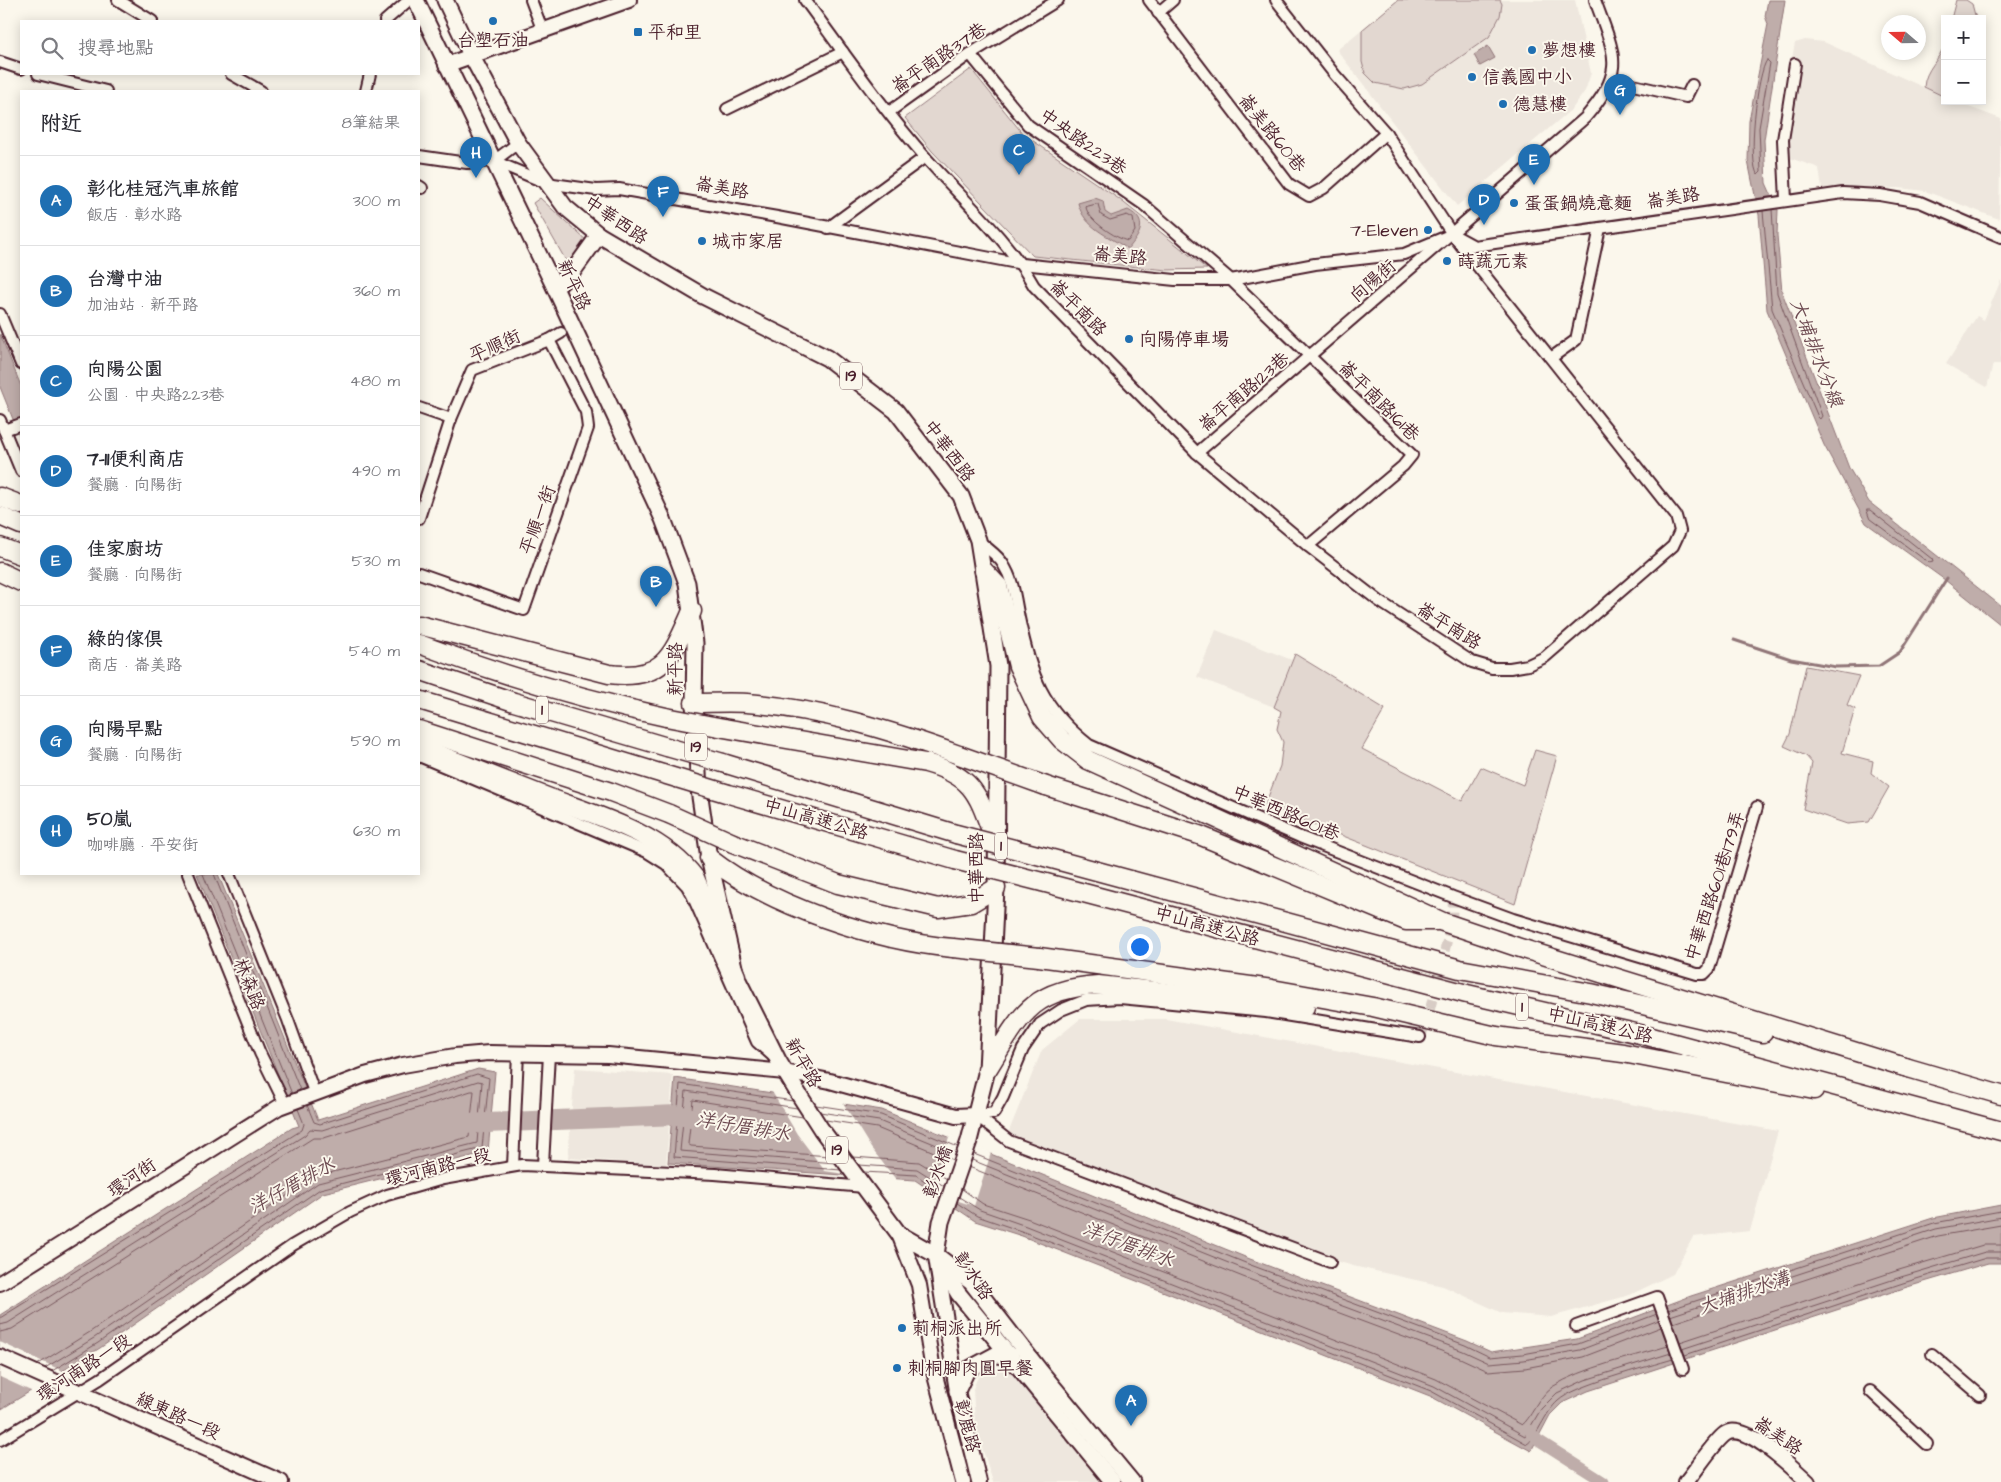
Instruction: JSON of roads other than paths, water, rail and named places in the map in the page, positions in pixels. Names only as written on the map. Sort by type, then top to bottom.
[{"type":"highway","points":[[0,516],[20,525]]},
{"type":"highway","points":[[0,547],[20,555]]},
{"type":"highway","points":[[984,570],[998,586],[1018,666],[1042,717],[1062,740],[1088,760],[1443,922],[1517,947],[1908,1068]]},
{"type":"highway","points":[[0,572],[20,582]]},
{"type":"highway","points":[[420,625],[609,674],[629,677],[648,673],[662,664],[672,653],[692,611]]},
{"type":"highway","points":[[420,644],[565,692],[666,717],[926,763],[949,770],[965,780],[978,796],[995,841]]},
{"type":"highway","name":"中山高速公路","points":[[420,670],[514,702],[956,834],[1460,969],[1591,993],[1908,1068],[2001,1095]]},
{"type":"highway","name":"中山高速公路","points":[[420,700],[955,860],[1363,968],[1644,1035],[2001,1131]]},
{"type":"highway","points":[[694,703],[746,703],[809,711],[910,737],[1046,786],[1199,835],[1406,921],[1443,922]]},
{"type":"highway","points":[[420,730],[611,792],[838,884],[938,908],[971,903],[996,888]]},
{"type":"highway","points":[[420,747],[610,821],[668,851],[686,866],[695,878],[736,976]]},
{"type":"highway","points":[[710,858],[738,879],[800,909],[840,923],[900,939],[932,946],[1039,957],[1272,989],[1373,1007],[1496,1036]]},
{"type":"highway","points":[[987,1070],[1028,1009],[1045,996],[1072,986],[1098,985],[1284,1004],[1444,1031],[1623,1053],[1808,1090],[1839,1087]]},
{"type":"main road","name":"19","points":[[416,0],[446,65]]},
{"type":"main road","name":"中華西路","points":[[445,0],[470,55],[518,143],[565,207],[599,235],[703,296],[827,358],[896,412],[961,496],[978,540],[998,666],[996,888],[987,1070],[969,1141]]},
{"type":"main road","name":"新平路","points":[[446,65],[555,288],[663,518],[687,583],[695,642],[694,703],[699,790],[710,858],[736,976],[782,1067],[821,1129],[899,1234],[936,1255]]},
{"type":"main road","points":[[555,288],[573,271],[599,235]]},
{"type":"main road","name":"彰水橋","points":[[936,1255],[943,1216],[969,1141]]},
{"type":"main road","name":"彰水路","points":[[936,1255],[958,1293],[1012,1356],[1113,1482]]},
{"type":"main road","name":"彰水路","points":[[936,1255],[971,1282],[1041,1372],[1132,1482]]},
{"type":"main road","points":[[957,1391],[967,1370],[995,1355],[1012,1356]]},
{"type":"street","points":[[118,0],[150,20]]},
{"type":"street","points":[[386,20],[409,0]]},
{"type":"street","points":[[531,0],[542,29]]},
{"type":"street","points":[[446,65],[542,29],[629,0]]},
{"type":"street","name":"崙平南路","points":[[805,0],[888,112],[1022,264],[1034,286],[1197,453],[1308,546],[1379,601],[1472,662],[1492,668],[1528,665],[1545,657],[1673,546],[1680,531],[1676,516],[1452,234],[1386,132],[1335,75],[1276,0]]},
{"type":"street","name":"崙平南路37巷","points":[[888,112],[970,54],[1058,0]]},
{"type":"street","points":[[1149,0],[1158,13],[1173,0]]},
{"type":"street","name":"向陽街","points":[[1311,356],[1585,118],[1604,96],[1611,80],[1614,63],[1611,44],[1595,0]]},
{"type":"street","name":"崙美路60巷","points":[[1158,13],[1289,184],[1309,196],[1324,188],[1386,132]]},
{"type":"street","points":[[727,109],[843,52]]},
{"type":"street","name":"中央路223巷","points":[[970,54],[1028,125],[1144,205],[1231,280],[1311,356]]},
{"type":"street","points":[[0,62],[20,69]]},
{"type":"street","points":[[1795,64],[1783,140],[1786,200],[1843,193],[1880,195],[1920,202],[2001,237]]},
{"type":"street","points":[[42,75],[102,90]]},
{"type":"street","points":[[234,75],[259,90]]},
{"type":"street","points":[[366,90],[370,75]]},
{"type":"street","points":[[1611,80],[1686,98],[1692,85]]},
{"type":"street","points":[[420,156],[466,164],[494,161],[518,143]]},
{"type":"street","points":[[828,228],[925,156]]},
{"type":"street","name":"崙美路","points":[[494,161],[546,183],[596,190],[628,191],[777,217],[1022,264],[1175,280],[1231,280],[1315,264],[1404,254],[1452,234],[1474,246],[1786,200]]},
{"type":"street","points":[[1551,358],[1576,340],[1600,228]]},
{"type":"street","points":[[0,314],[20,362]]},
{"type":"street","name":"平順街","points":[[420,515],[450,419],[472,370],[549,340],[561,333]]},
{"type":"street","name":"平順一街","points":[[420,573],[524,610],[588,428],[586,412],[549,340]]},
{"type":"street","name":"崙平南路123巷","points":[[1197,453],[1311,356]]},
{"type":"street","name":"崙平南路161巷","points":[[1308,546],[1403,466],[1412,455],[1311,356]]},
{"type":"street","points":[[420,408],[450,419]]},
{"type":"street","points":[[0,420],[8,429],[20,468]]},
{"type":"street","points":[[8,429],[20,424]]},
{"type":"street","name":"中華西路601巷","points":[[978,540],[1002,562],[1013,584],[1027,656],[1037,684],[1052,710],[1072,732],[1089,745],[1300,837],[1453,898],[1512,919],[1697,974],[1704,974]]},
{"type":"street","points":[[420,756],[492,788],[625,841],[666,864],[687,886],[692,895],[757,1042],[782,1067]]},
{"type":"street","name":"中華西路601巷179弄","points":[[1704,974],[1709,969],[1757,807]]},
{"type":"street","name":"林森路","points":[[188,875],[260,1053],[285,1104]]},
{"type":"street","name":"林森路","points":[[229,875],[288,1020],[314,1092]]},
{"type":"street","points":[[976,1115],[994,1113],[1003,1097],[1023,1049],[1040,1024],[1061,1010],[1086,1000],[1120,998],[1266,1012],[1420,1037]]},
{"type":"street","points":[[513,1166],[518,1053]]},
{"type":"street","name":"環河街","points":[[0,1284],[80,1235],[205,1152],[285,1104],[314,1092],[403,1065],[455,1056],[518,1053],[615,1055],[782,1067],[956,1116],[976,1115]]},
{"type":"street","points":[[543,1165],[549,1054]]},
{"type":"street","points":[[976,1115],[1009,1141],[1330,1262]]},
{"type":"street","name":"環河南路一段","points":[[0,1440],[79,1392],[293,1245],[350,1212],[387,1195],[444,1179],[513,1166],[543,1165],[715,1174],[864,1186]]},
{"type":"street","name":"彰鹿路","points":[[899,1234],[919,1284],[932,1364],[963,1482]]},
{"type":"street","name":"彰鹿路","points":[[936,1255],[957,1391],[979,1482]]},
{"type":"street","points":[[1576,1326],[1657,1297],[1682,1366]]},
{"type":"street","points":[[1932,1354],[1980,1395]]},
{"type":"street","name":"線東路一段","points":[[0,1357],[281,1482]]},
{"type":"street","points":[[1870,1390],[1927,1444]]},
{"type":"street","name":"崙美路","points":[[1686,1482],[1724,1434],[1735,1430],[1755,1438],[1808,1482]]},
{"type":"water","points":[[1768,0],[1785,0],[1764,140],[1766,183],[1778,210],[1777,235],[1782,292],[1849,468],[1869,502],[2001,606],[2001,625],[1945,580],[1866,523],[1824,445],[1767,310],[1759,215],[1748,161],[1749,121],[1768,24],[1765,16]]},
{"type":"water","points":[[1488,46],[1495,58],[1480,66],[1474,55]]},
{"type":"water","points":[[1095,198],[1103,201],[1105,212],[1111,216],[1128,210],[1139,219],[1139,233],[1128,249],[1098,231],[1081,212],[1078,203]]},
{"type":"water","points":[[0,334],[20,384],[20,437],[0,387]]},
{"type":"water","points":[[197,875],[218,875],[318,1120],[478,1069],[495,1072],[488,1152],[323,1193],[100,1348],[0,1410],[0,1315],[292,1128],[299,1126]]},
{"type":"water","name":"大埔排水溝","points":[[675,1078],[882,1110],[1250,1259],[1467,1341],[1491,1352],[1577,1339],[1691,1296],[1933,1218],[2001,1205],[2001,1263],[1988,1263],[1904,1288],[1588,1391],[1562,1403],[1550,1415],[1531,1451],[1430,1396],[1022,1236],[975,1221],[915,1180],[668,1163]]},
{"type":"waterway","points":[[1734,640],[1791,659],[1836,667],[1879,666],[1900,652],[1947,578]]},
{"type":"waterway","name":"洋仔厝排水","points":[[463,1124],[677,1115],[699,1119]]},
{"type":"waterway","points":[[1528,1429],[1538,1440],[1604,1482]]},
{"type":"tunnel","points":[[1420,1037],[1426,1025],[1452,921],[1453,897]]},
{"type":"place","name":"台塑石油","points":[[493,21]]},
{"type":"place","name":"平和里","points":[[638,32]]},
{"type":"place","name":"夢想樓","points":[[1532,50]]},
{"type":"place","name":"信義國中小","points":[[1472,77]]},
{"type":"place","name":"德慧樓","points":[[1503,104]]},
{"type":"place","name":"向陽早點","points":[[1620,115]]},
{"type":"place","name":"向陽公園","points":[[1019,175]]},
{"type":"place","name":"50嵐","points":[[476,178]]},
{"type":"place","name":"佳家廚坊","points":[[1534,185]]},
{"type":"place","name":"蛋蛋鍋燒意麵","points":[[1514,203]]},
{"type":"place","name":"綠的傢俱","points":[[663,217]]},
{"type":"place","name":"7-11便利商店","points":[[1484,225]]},
{"type":"place","name":"7-Eleven","points":[[1428,230]]},
{"type":"place","name":"城市家居","points":[[702,241]]},
{"type":"place","name":"蒔蔬元素","points":[[1447,261]]},
{"type":"place","name":"向陽停車場","points":[[1129,339]]},
{"type":"place","name":"台灣中油","points":[[656,607]]},
{"type":"place","name":"莿桐派出所","points":[[902,1328]]},
{"type":"place","name":"刺桐腳肉圓早餐","points":[[897,1368]]},
{"type":"place","name":"彰化桂冠汽車旅館","points":[[1131,1426]]},
{"type":"water label","name":"大埔排水分線","points":[[1816,353]]}]
